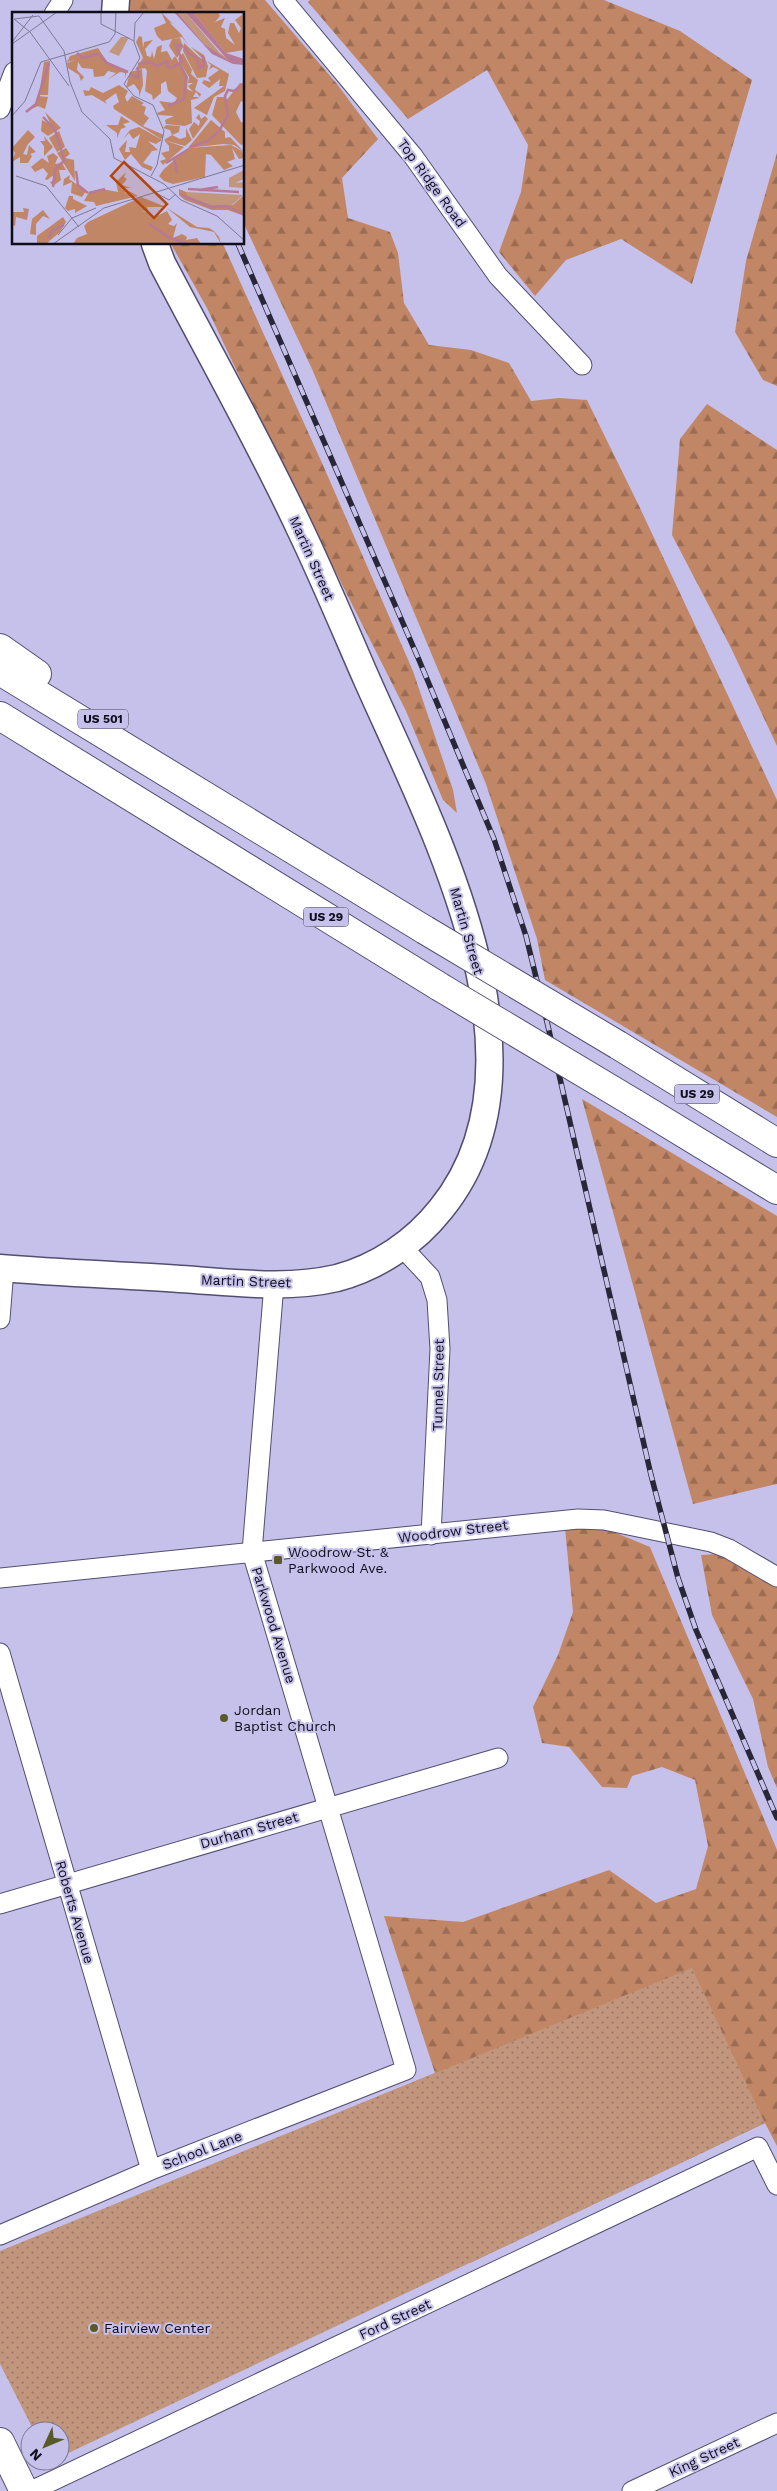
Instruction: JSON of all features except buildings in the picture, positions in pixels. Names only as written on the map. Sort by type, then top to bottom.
[{"type":"main road","name":"US 501","points":[[0,648],[130,737],[202,793]]},
{"type":"main road","name":"US 29","points":[[0,671],[777,1143]]},
{"type":"main road","name":"US 29","points":[[0,716],[440,987],[777,1190]]},
{"type":"main road","points":[[0,733],[212,847]]},
{"type":"main road","points":[[0,2442],[24,2491]]},
{"type":"street","points":[[55,12],[63,0]]},
{"type":"street","name":"Top Ridge Road","points":[[283,0],[413,156],[498,276],[582,365]]},
{"type":"street","points":[[0,109],[12,77]]},
{"type":"street","name":"Martin Street","points":[[2,1268],[274,1284],[338,1277],[403,1248],[428,1225],[452,1196],[466,1172],[479,1139],[488,1107],[489,1058],[483,989],[449,866],[308,545],[166,272],[155,245]]},
{"type":"street","name":"Tunnel Street","points":[[403,1248],[430,1276],[437,1300],[440,1349],[431,1535]]},
{"type":"street","points":[[0,1319],[2,1268]]},
{"type":"street","name":"Parkwood Avenue","points":[[274,1284],[252,1552],[406,2070]]},
{"type":"street","name":"Woodrow Street","points":[[0,1578],[431,1535],[552,1520],[604,1520],[711,1542],[729,1549],[777,1577]]},
{"type":"street","name":"Roberts Avenue","points":[[0,1653],[151,2170]]},
{"type":"street","name":"Durham Street","points":[[0,1904],[67,1882],[498,1758]]},
{"type":"street","name":"School Lane","points":[[0,2235],[151,2170],[406,2070]]},
{"type":"street","name":"Ford Street","points":[[31,2491],[758,2147],[777,2185]]},
{"type":"street","name":"King Street","points":[[632,2491],[777,2423]]},
{"type":"green space","points":[[126,0],[265,0],[337,84],[378,139],[342,178],[348,218],[390,232],[398,253],[404,303],[429,345],[471,350],[509,363],[531,401],[559,398],[587,400],[640,508],[777,800],[777,1117],[545,980],[537,939],[486,784],[312,369],[245,226],[245,12],[127,12]]},
{"type":"green space","points":[[310,0],[604,0],[680,31],[752,80],[692,284],[621,239],[566,260],[535,296],[499,252],[521,192],[528,145],[487,70],[408,119],[308,2]]},
{"type":"green space","points":[[777,153],[777,386],[763,380],[735,332],[746,261]]},
{"type":"green space","points":[[172,245],[223,245],[413,671],[453,790],[457,813],[443,800],[406,711],[276,454],[207,308]]},
{"type":"green space","points":[[707,404],[777,450],[777,746],[731,648],[672,535],[680,439]]},
{"type":"green space","points":[[582,1099],[777,1216],[777,1484],[693,1504]]},
{"type":"green space","points":[[565,1528],[609,1530],[650,1547],[777,1850],[777,2146],[765,2123],[470,2263],[213,2164],[435,2073],[384,1916],[463,1922],[609,1870],[656,1903],[696,1889],[708,1846],[695,1780],[662,1767],[632,1776],[627,1788],[602,1787],[569,1747],[542,1743],[533,1707],[558,1655],[573,1612]]},
{"type":"green space","points":[[719,1554],[777,1586],[777,1788],[768,1767],[753,1699],[712,1615],[701,1555]]},
{"type":"shaded area","points":[[692,1968],[765,2123],[70,2452],[70,2421],[29,2421],[0,2364],[0,2251]]},
{"type":"railway","points":[[238,245],[419,660],[494,839],[526,936],[651,1475],[678,1578],[696,1630],[777,1818]]},
{"type":"place","name":"Woodrow St. & Parkwood Ave.","points":[[278,1560]]},
{"type":"place","name":"Jordan Baptist Church","points":[[224,1718]]},
{"type":"place","name":"Fairview Center","points":[[94,2328]]}]
